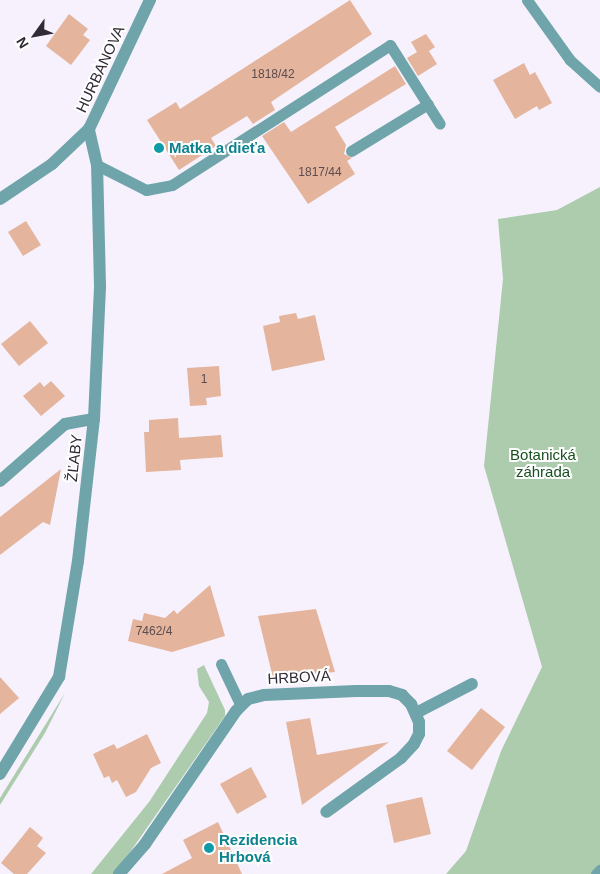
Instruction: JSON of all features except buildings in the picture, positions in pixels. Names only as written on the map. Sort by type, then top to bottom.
[{"type":"street","name":"HURBANOVA","points":[[0,199],[52,164],[90,129],[150,0]]},
{"type":"street","name":"ŽĽABY","points":[[0,774],[53,689],[63,664],[94,419],[100,286],[97,165],[90,129]]},
{"type":"street","points":[[0,481],[65,424],[94,419]]},
{"type":"street","points":[[326,812],[408,752],[419,734],[416,713],[472,684]]},
{"type":"street","name":"HRBOVÁ","points":[[240,704],[264,695],[389,691],[402,696],[416,713]]},
{"type":"street","points":[[119,874],[193,777],[240,704]]},
{"type":"lane","points":[[527,0],[576,66],[600,87]]},
{"type":"lane","points":[[97,165],[146,190],[172,185],[390,45],[440,124]]},
{"type":"lane","points":[[352,151],[428,104]]},
{"type":"lane","points":[[221,664],[240,704]]},
{"type":"lane","points":[[596,874],[600,870]]},
{"type":"green space","name":"Botanická záhrada","points":[[600,187],[600,874],[446,874],[466,851],[501,751],[542,667],[484,466],[503,279],[498,219],[557,210]]},
{"type":"green space","points":[[204,665],[225,710],[225,716],[121,865],[113,874],[91,874],[149,802],[207,713],[209,702],[199,686],[197,669]]},
{"type":"green space","points":[[65,693],[45,733],[0,805],[0,798]]},
{"type":"place","name":"Matka a dieťa","points":[[159,148]]},
{"type":"place","name":"Rezidencia Hrbová","points":[[209,848]]}]
